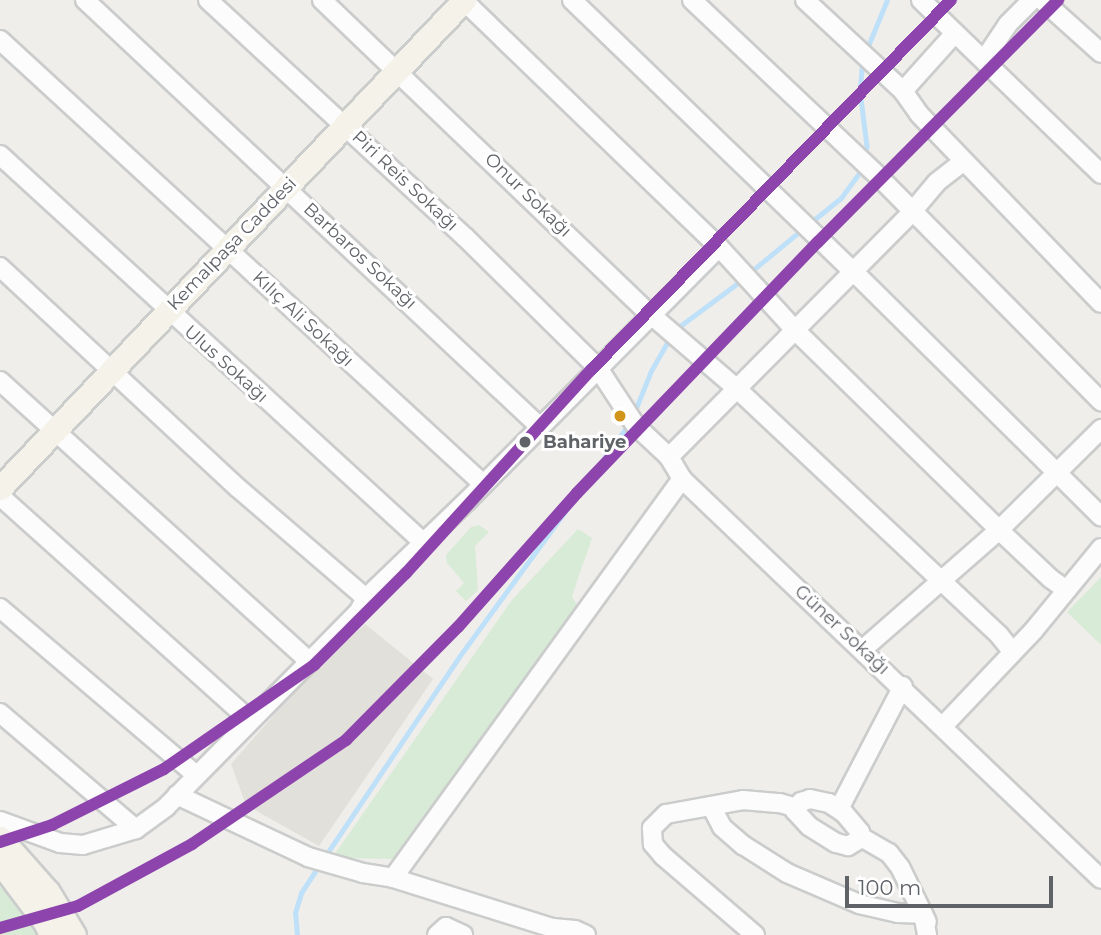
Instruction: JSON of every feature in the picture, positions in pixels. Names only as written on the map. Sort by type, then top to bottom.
[{"type":"main road","name":"Kemalpaşa Caddesi","points":[[0,488],[463,0]]},
{"type":"main road","points":[[0,838],[48,892],[74,935]]},
{"type":"main road","points":[[0,862],[45,922],[51,935]]},
{"type":"street","name":"Barbaros Sokağı","points":[[85,0],[540,428]]},
{"type":"street","name":"Piri Reis Sokağı","points":[[208,0],[345,125],[598,368]]},
{"type":"street","name":"Onur Sokağı","points":[[322,0],[650,314],[736,387],[999,635],[1013,652]]},
{"type":"street","points":[[463,0],[719,247],[796,330],[999,530],[1051,579],[1067,590]]},
{"type":"street","points":[[572,0],[800,219],[1101,516]]},
{"type":"street","points":[[692,0],[860,160],[1101,401]]},
{"type":"street","points":[[805,0],[902,91],[919,114],[1101,303]]},
{"type":"street","points":[[921,0],[1101,174]]},
{"type":"street","points":[[984,61],[1008,24],[1032,0]]},
{"type":"street","points":[[1042,0],[1101,53]]},
{"type":"street","points":[[902,91],[956,33]]},
{"type":"street","name":"Kılıç Ali Sokağı","points":[[0,40],[483,484]]},
{"type":"street","name":"Ulus Sokağı","points":[[0,155],[423,542]]},
{"type":"street","points":[[669,457],[911,213],[950,168],[964,161]]},
{"type":"street","points":[[0,821],[43,837],[83,845],[136,829],[177,795],[359,611],[366,598],[540,428],[719,247]]},
{"type":"street","points":[[0,267],[238,488],[366,598]]},
{"type":"street","name":"Güner Sokağı","points":[[598,368],[631,419],[669,457],[682,479],[903,686],[1101,879]]},
{"type":"street","points":[[0,382],[308,660]]},
{"type":"street","points":[[862,650],[999,530],[1101,429]]},
{"type":"street","points":[[393,878],[682,479]]},
{"type":"street","points":[[0,496],[250,720]]},
{"type":"street","points":[[943,726],[1013,652],[1101,548]]},
{"type":"street","points":[[0,608],[196,775]]},
{"type":"street","points":[[837,807],[841,805],[903,686]]},
{"type":"street","points":[[0,713],[136,829]]},
{"type":"street","points":[[177,795],[309,857],[393,878],[556,932],[575,930],[586,935]]},
{"type":"street","points":[[796,808],[801,803],[818,799],[837,807],[853,822],[861,837],[889,853],[900,867],[933,935]]},
{"type":"street","points":[[755,935],[663,856],[652,839],[652,828],[666,814],[754,800],[796,808]]},
{"type":"street","points":[[711,806],[722,827],[743,845],[811,886],[859,904],[898,914],[923,914]]},
{"type":"street","points":[[0,807],[43,837]]},
{"type":"street","points":[[796,808],[800,819],[828,840],[848,846],[861,837]]},
{"type":"street","points":[[923,914],[927,935]]},
{"type":"street","points":[[437,935],[446,927],[463,935]]},
{"type":"shaded area","points":[[365,624],[433,679],[319,846],[246,805],[231,764],[316,667]]},
{"type":"green space","points":[[479,525],[489,532],[475,546],[478,590],[466,601],[456,591],[464,583],[447,563],[446,555],[471,527]]},
{"type":"green space","points":[[578,529],[592,538],[572,596],[579,609],[400,859],[332,858],[512,600]]},
{"type":"green space","points":[[1101,577],[1101,645],[1067,612]]},
{"type":"green space","points":[[11,872],[60,935],[0,935],[0,888]]},
{"type":"waterway","points":[[866,51],[887,0]]},
{"type":"waterway","points":[[863,59],[860,91],[867,146],[865,157]]},
{"type":"waterway","points":[[810,223],[841,198],[862,169]]},
{"type":"waterway","points":[[748,274],[804,228]]},
{"type":"waterway","points":[[676,329],[742,280]]},
{"type":"waterway","points":[[634,413],[651,371],[671,336]]},
{"type":"waterway","points":[[324,858],[459,657],[629,424]]},
{"type":"waterway","points":[[297,935],[295,913],[301,893],[319,865]]},
{"type":"transit line","points":[[0,842],[52,825],[164,769],[314,665],[406,573],[591,370],[951,0]]},
{"type":"transit line","points":[[0,928],[78,906],[192,844],[346,740],[458,627],[577,493],[818,242],[1058,0]]},
{"type":"place","name":"Bahariye","points":[[525,442]]}]
